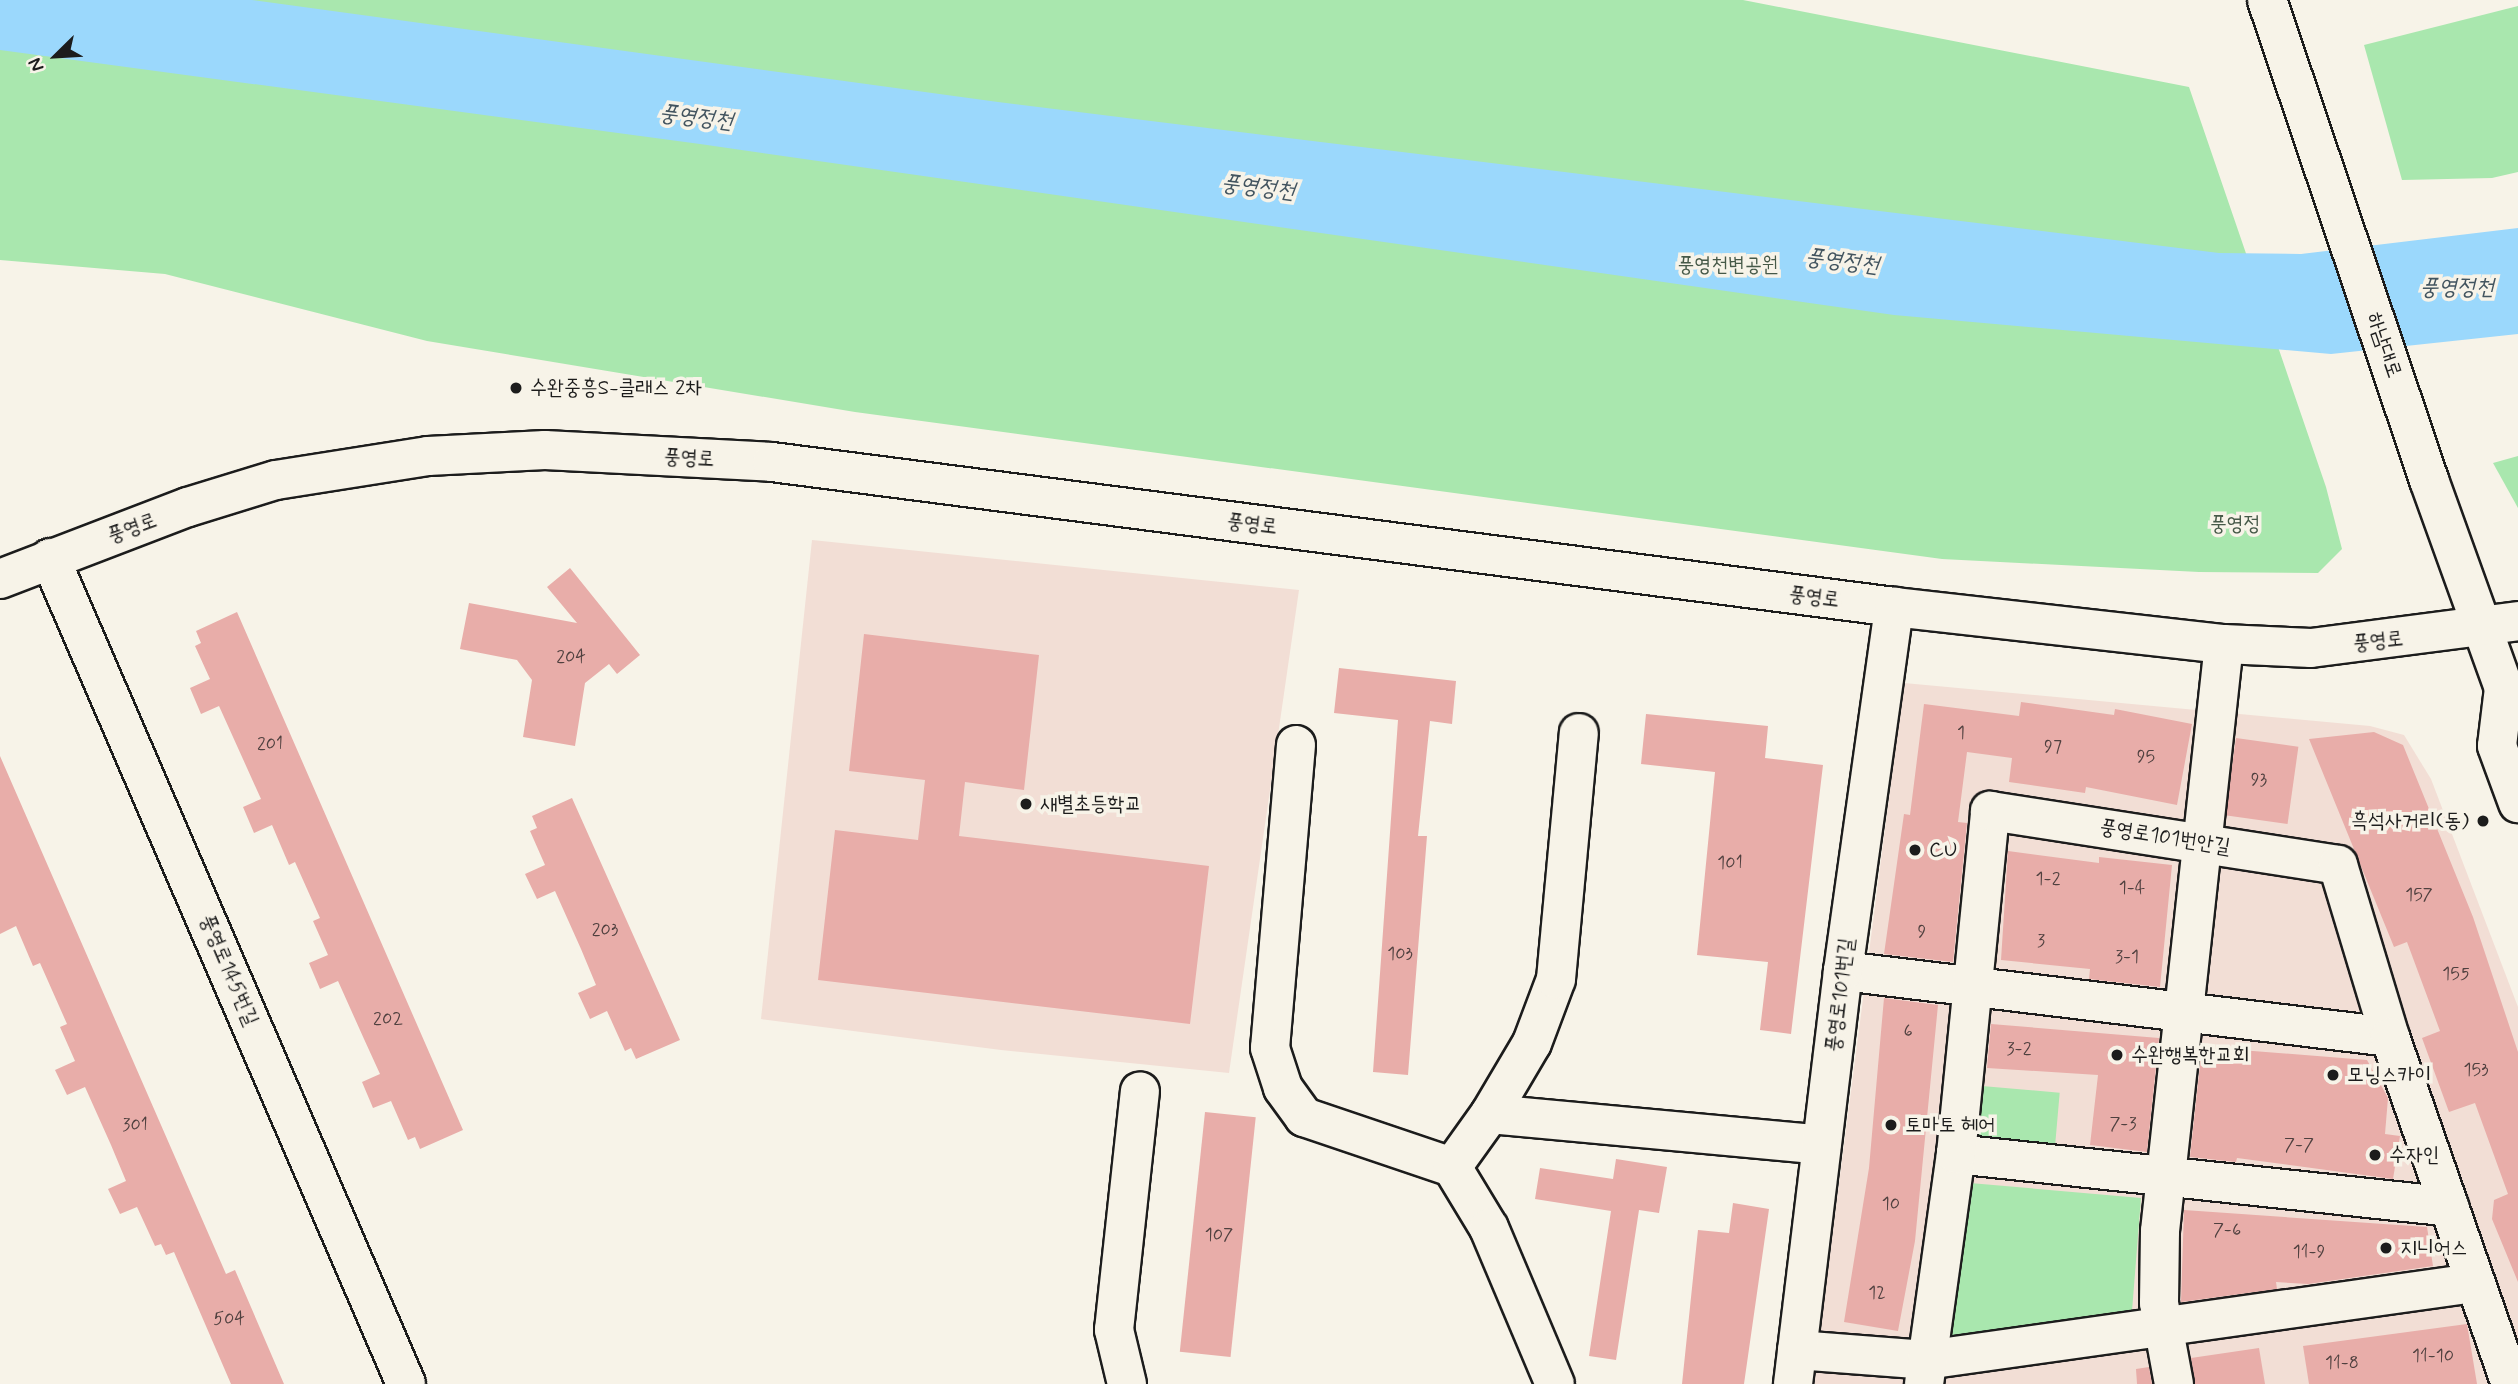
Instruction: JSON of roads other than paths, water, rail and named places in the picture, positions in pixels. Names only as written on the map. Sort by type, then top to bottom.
[{"type":"street","name":"하남대로","points":[[2267,0],[2424,463],[2501,625],[2511,695],[2497,746],[2518,803]]},
{"type":"street","name":"풍영로","points":[[0,579],[50,558],[276,480],[428,456],[545,450],[772,463],[1894,607],[2224,644],[2311,648],[2501,625]]},
{"type":"street","name":"풍영로145번길","points":[[50,558],[406,1384]]},
{"type":"street","name":"풍영로101번길","points":[[1795,1367],[1843,971],[1894,607]]},
{"type":"street","points":[[2174,1384],[2159,1275],[2182,1012],[2224,644]]},
{"type":"street","points":[[1452,1167],[1490,1114],[1532,1043],[1556,979],[1579,733]]},
{"type":"street","points":[[1296,745],[1270,1048],[1283,1088],[1304,1117],[1452,1167],[1489,1228],[1555,1384]]},
{"type":"street","name":"풍영로101번안길","points":[[1925,1372],[1956,1154],[1990,811],[2338,865],[2390,1037],[2473,1283],[2511,1384]]},
{"type":"street","points":[[1843,971],[1971,989],[2390,1037]]},
{"type":"street","points":[[1126,1384],[1114,1330],[1140,1091]]},
{"type":"street","points":[[1490,1114],[1822,1145]]},
{"type":"street","points":[[1956,1154],[2449,1207]]},
{"type":"street","points":[[1795,1367],[1925,1372],[2165,1326],[2473,1283]]},
{"type":"water","name":"풍영정천","points":[[0,0],[252,0],[998,102],[2219,253],[2301,254],[2518,228],[2518,334],[2331,354],[1894,315],[700,144],[0,50]]},
{"type":"place","name":"수완중흥S-클래스 2차","points":[[516,388]]},
{"type":"place","name":"새별초등학교","points":[[1026,804]]},
{"type":"place","name":"흑석사거리(동)","points":[[2483,821]]},
{"type":"place","name":"CU","points":[[1915,850]]},
{"type":"place","name":"수완행복한교회","points":[[2117,1055]]},
{"type":"place","name":"모닝스카이","points":[[2333,1075]]},
{"type":"place","name":"토마토 헤어","points":[[1891,1125]]},
{"type":"place","name":"수자인","points":[[2375,1155]]},
{"type":"place","name":"지니어스","points":[[2386,1248]]},
{"type":"park label","name":"풍영천변공원","points":[[1728,265]]},
{"type":"park label","name":"풍영정","points":[[2235,524]]}]
